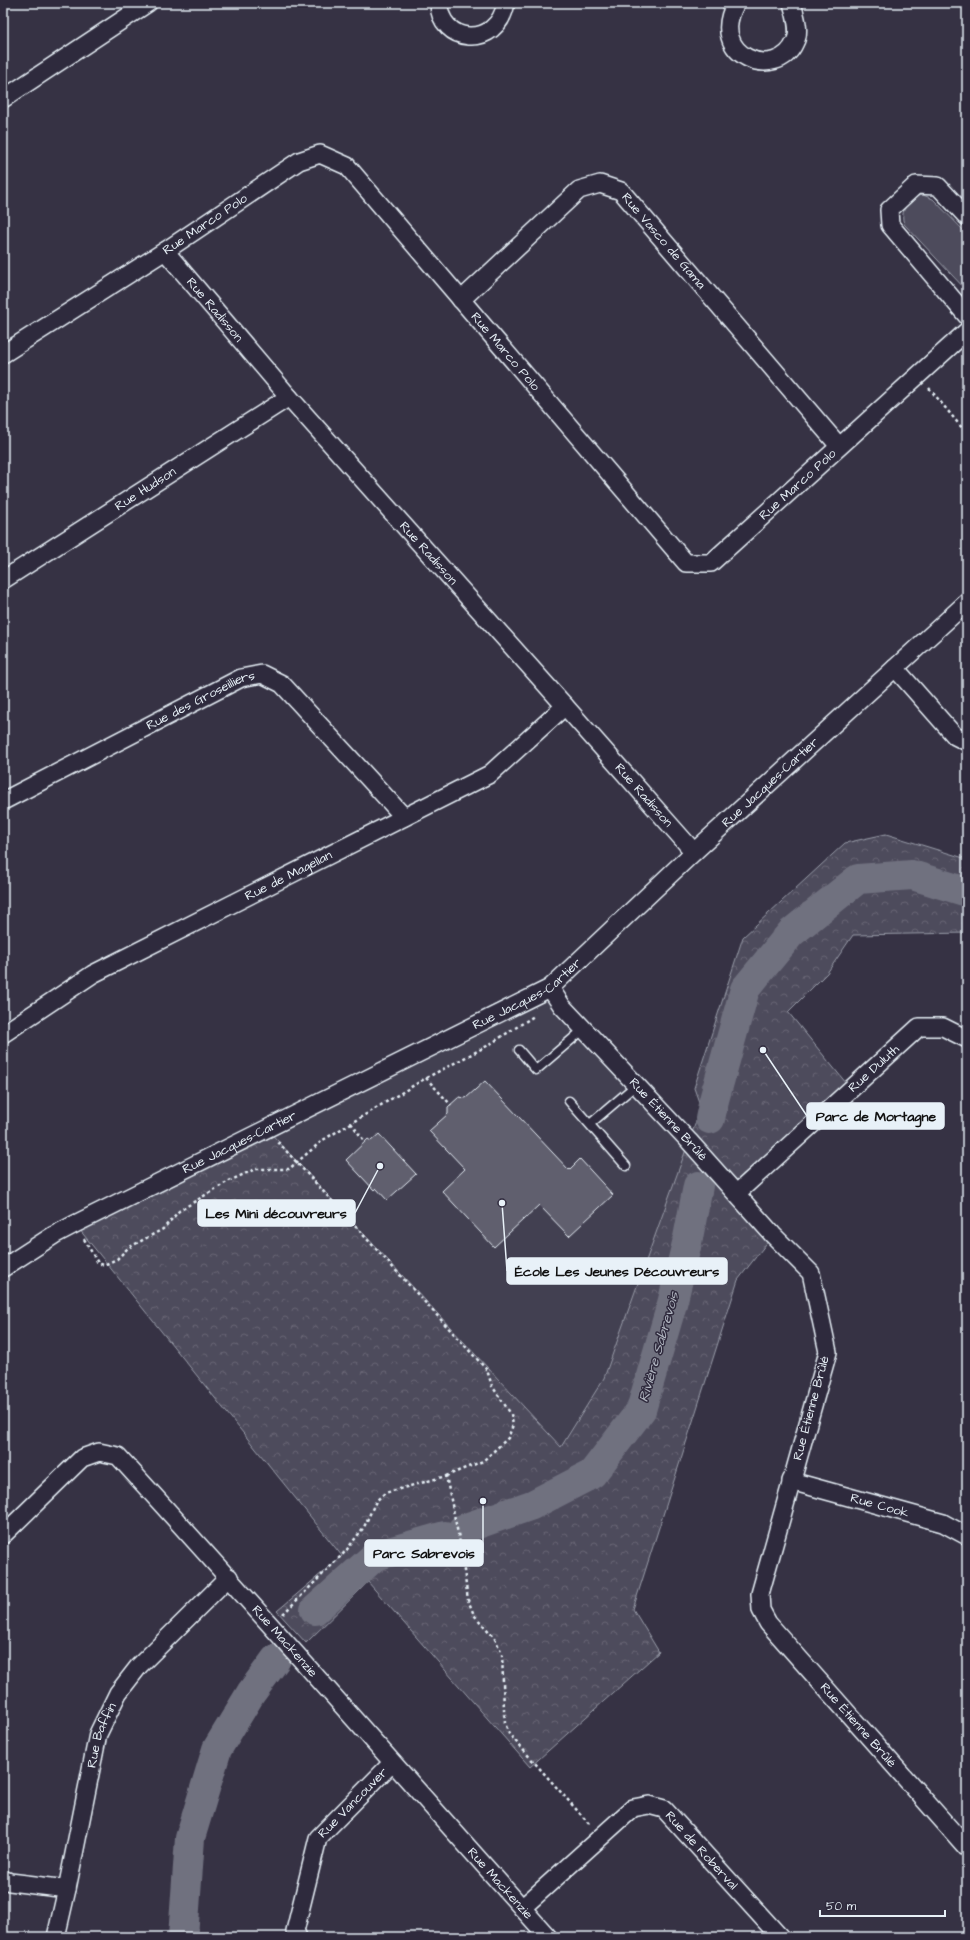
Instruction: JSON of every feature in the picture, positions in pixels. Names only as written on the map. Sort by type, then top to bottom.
[{"type":"street","points":[[3,99],[148,3]]},
{"type":"street","points":[[439,3],[442,19],[449,27],[458,33],[468,36],[478,36],[494,28],[504,14],[506,3]]},
{"type":"street","points":[[736,3],[731,12],[729,34],[737,52],[751,60],[770,62],[786,55],[796,42],[797,23],[792,3]]},
{"type":"street","name":"Rue Marco Polo","points":[[3,354],[165,251],[299,160],[320,154],[346,166],[686,562],[711,562],[967,331]]},
{"type":"street","name":"Rue Vasco de Gama","points":[[461,300],[579,190],[600,184],[620,191],[840,446]]},
{"type":"street","points":[[967,217],[938,186],[916,185],[889,210],[890,225],[967,316]]},
{"type":"street","name":"Rue Radisson","points":[[165,251],[289,397],[694,852]]},
{"type":"street","name":"Rue Hudson","points":[[3,580],[289,397]]},
{"type":"street","name":"Rue Jacques-Cartier","points":[[3,1268],[54,1235],[75,1224],[550,988],[694,852],[967,602]]},
{"type":"street","points":[[895,668],[955,736],[967,742]]},
{"type":"street","name":"Rue des Groseilliers","points":[[3,800],[241,678],[262,674],[282,684],[404,817]]},
{"type":"street","name":"Rue de Magellan","points":[[3,1034],[93,974],[490,774],[565,706]]},
{"type":"street","name":"Rue Étienne Brûlé","points":[[550,988],[562,1006],[811,1273],[828,1352],[760,1594],[761,1610],[768,1624],[967,1848]]},
{"type":"street","name":"Rue Duluth","points":[[737,1194],[919,1027],[943,1027],[967,1039]]},
{"type":"street","name":"Rue Mackenzie","points":[[3,1535],[82,1458],[99,1452],[118,1456],[229,1577],[392,1763],[548,1937]]},
{"type":"street","name":"Rue Cook","points":[[791,1481],[943,1523],[967,1536]]},
{"type":"street","name":"Rue Baffin","points":[[56,1937],[68,1888],[98,1734],[115,1700],[139,1666],[229,1577]]},
{"type":"street","name":"Rue Vancouver","points":[[298,1937],[295,1931],[318,1838],[392,1763]]},
{"type":"street","name":"Rue de Roberval","points":[[522,1908],[633,1808],[649,1805],[664,1809],[780,1937]]},
{"type":"street","points":[[3,1879],[10,1882],[68,1888]]},
{"type":"lane","points":[[519,1050],[536,1070],[584,1029]]},
{"type":"lane","points":[[590,1124],[636,1085]]},
{"type":"lane","points":[[569,1101],[626,1166]]},
{"type":"path","points":[[918,375],[967,434]]},
{"type":"path","points":[[75,1224],[98,1263],[104,1265],[117,1259],[128,1248],[163,1229],[179,1211],[228,1182],[255,1169],[289,1169],[323,1140],[426,1078],[487,1046],[536,1015],[537,1010],[530,998]]},
{"type":"path","points":[[426,1078],[451,1105]]},
{"type":"path","points":[[351,1123],[365,1142]]},
{"type":"path","points":[[266,1128],[296,1163],[487,1370],[492,1386],[511,1414],[513,1425],[508,1438],[483,1461],[446,1476],[386,1494],[376,1501],[364,1527],[345,1552],[271,1625]]},
{"type":"path","points":[[446,1476],[461,1548],[468,1600],[474,1615],[494,1637],[502,1653],[505,1723],[509,1734],[601,1836]]},
{"type":"shaded area","points":[[550,988],[689,1141],[604,1378],[561,1447],[302,1165],[266,1128]]},
{"type":"green space","points":[[923,195],[933,199],[967,234],[967,291],[904,224],[903,213],[906,206],[913,197]]},
{"type":"green space","points":[[886,834],[967,859],[967,933],[853,935],[827,973],[788,1012],[851,1089],[737,1193],[773,1235],[738,1280],[633,1609],[659,1652],[530,1767],[368,1582],[306,1643],[277,1611],[342,1556],[75,1224],[266,1128],[561,1447],[604,1378],[701,1108],[694,1088],[743,937],[845,843]]},
{"type":"building","points":[[485,1081],[569,1170],[580,1159],[613,1195],[569,1236],[539,1205],[494,1247],[442,1191],[465,1169],[429,1131],[448,1114],[448,1107],[459,1097],[466,1098]]},
{"type":"building","points":[[379,1134],[416,1174],[387,1200],[376,1188],[374,1190],[346,1160],[368,1139],[371,1141]]},
{"type":"waterway","name":"Rivière Sabrevois","points":[[710,1119],[745,989],[791,933],[858,879],[912,875],[967,892]]},
{"type":"waterway","name":"Rivière Sabrevois","points":[[463,1529],[532,1505],[592,1474],[641,1410],[672,1304],[687,1243],[698,1186]]},
{"type":"waterway","name":"Rivière Sabrevois","points":[[315,1610],[375,1556],[445,1536]]},
{"type":"waterway","name":"Rivière Sabrevois","points":[[183,1937],[190,1838],[217,1749],[251,1693],[276,1659]]},
{"type":"place","name":"Parc de Mortagne","points":[[763,1050]]},
{"type":"place","name":"Les Mini découvreurs","points":[[380,1166]]},
{"type":"place","name":"École Les Jeunes Découvreurs","points":[[502,1203]]},
{"type":"place","name":"Parc Sabrevois","points":[[483,1501]]}]
